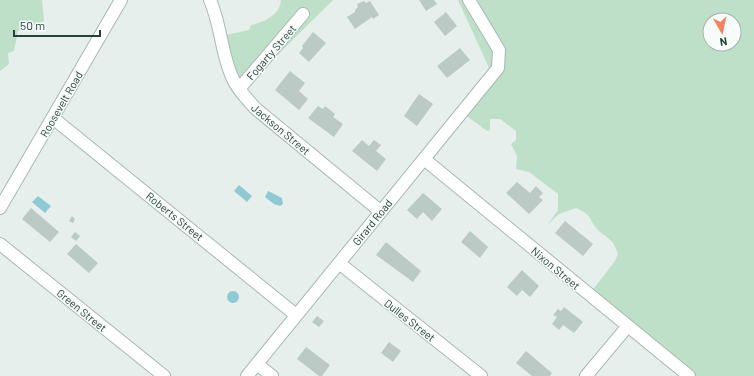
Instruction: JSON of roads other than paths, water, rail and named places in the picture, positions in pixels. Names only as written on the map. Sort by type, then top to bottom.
[{"type":"street","name":"Roosevelt Road","points":[[0,208],[121,0]]},
{"type":"street","name":"Jackson Street","points":[[210,0],[215,12],[232,78],[239,89],[256,109],[380,211]]},
{"type":"street","name":"Girard Road","points":[[247,376],[498,68],[499,50],[469,0]]},
{"type":"street","name":"Fogarty Street","points":[[239,89],[303,14]]},
{"type":"street","name":"Roberts Street","points":[[53,118],[296,315]]},
{"type":"street","name":"Nixon Street","points":[[424,159],[689,376]]},
{"type":"street","name":"Green Street","points":[[0,244],[164,376]]},
{"type":"street","name":"Dulles Street","points":[[339,263],[481,376]]},
{"type":"street","points":[[586,376],[627,326]]},
{"type":"street","points":[[257,364],[272,376]]},
{"type":"water","points":[[239,185],[252,196],[247,202],[234,191]]},
{"type":"water","points":[[268,191],[282,198],[283,204],[280,206],[274,204],[265,197]]},
{"type":"water","points":[[38,196],[51,206],[45,213],[32,202]]},
{"type":"water","points":[[231,291],[235,291],[239,297],[235,303],[231,303],[227,299],[227,295]]}]
